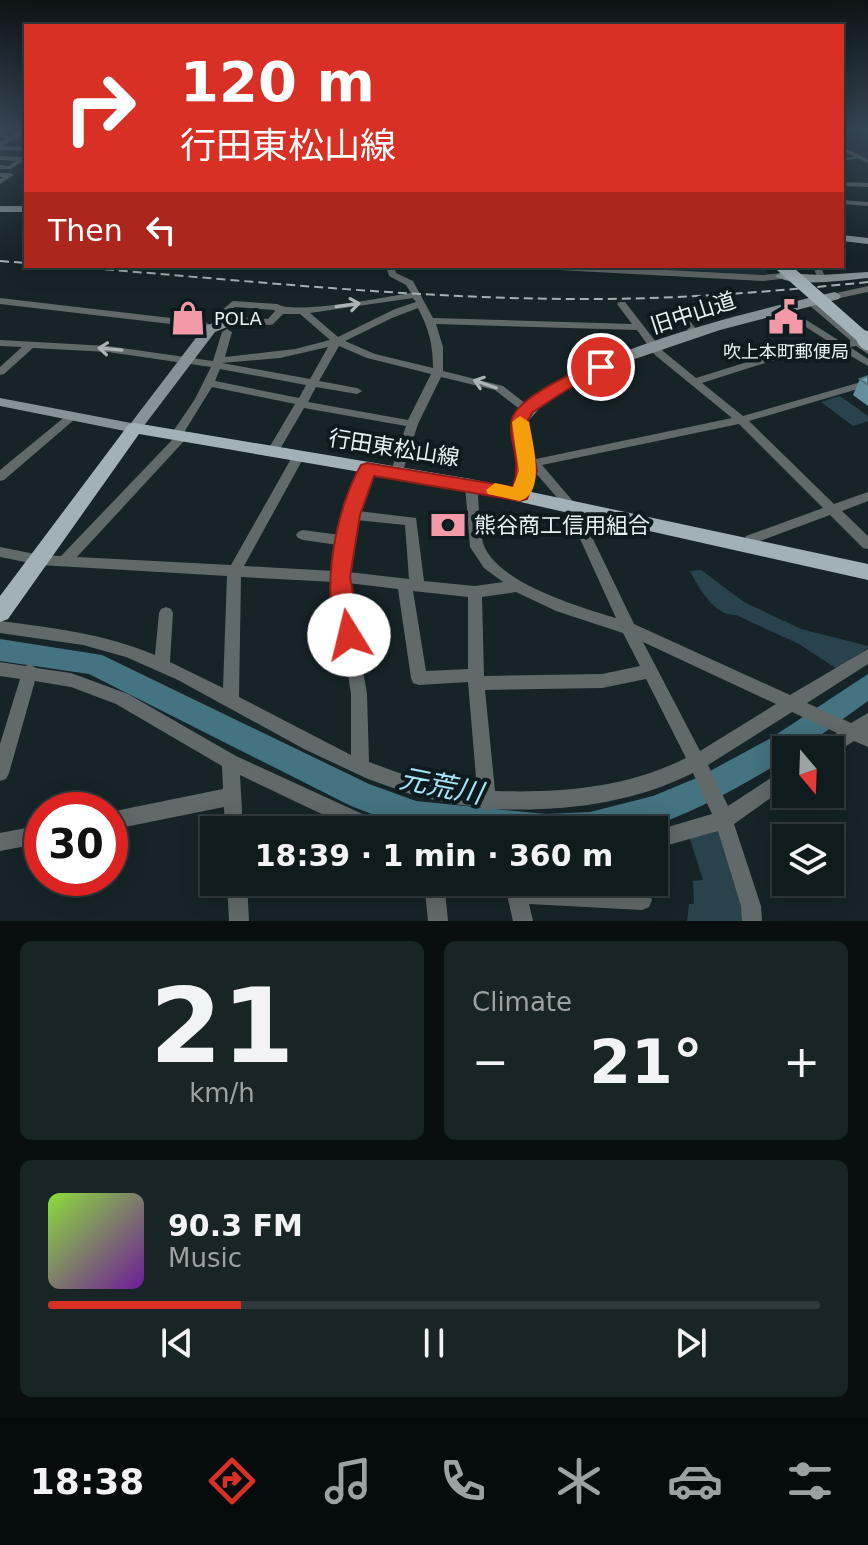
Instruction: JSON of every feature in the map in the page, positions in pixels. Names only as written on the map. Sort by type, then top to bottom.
[{"type":"main road","points":[[784,269],[865,342]]},
{"type":"main road","points":[[0,613],[34,558],[131,427]]},
{"type":"main road","name":"行田東松山線","points":[[131,427],[520,494],[868,572]]},
{"type":"main road","points":[[0,593],[34,558]]},
{"type":"street","points":[[0,175],[11,175],[0,182]]},
{"type":"street","points":[[844,184],[868,185]]},
{"type":"street","points":[[844,202],[865,204],[868,215]]},
{"type":"street","points":[[0,209],[24,209]]},
{"type":"street","points":[[844,238],[868,241]]},
{"type":"street","points":[[390,268],[392,274],[410,283],[430,321],[438,347],[438,371],[412,424],[396,474]]},
{"type":"street","points":[[577,268],[763,278],[784,269],[801,277],[819,272],[868,275]]},
{"type":"street","points":[[831,297],[868,289]]},
{"type":"street","points":[[831,297],[868,333]]},
{"type":"street","name":"旧中山道","points":[[526,409],[562,386],[601,367],[696,334],[831,297]]},
{"type":"street","points":[[65,561],[178,436],[197,409],[220,363],[228,306],[237,303],[277,307],[280,311],[302,311],[418,300]]},
{"type":"street","points":[[220,363],[282,355],[337,341],[418,300]]},
{"type":"street","points":[[0,301],[205,325],[270,322],[280,311]]},
{"type":"street","points":[[811,302],[865,342],[868,351]]},
{"type":"street","points":[[622,304],[654,349],[741,420],[868,544]]},
{"type":"street","points":[[784,309],[868,363]]},
{"type":"street","points":[[302,311],[337,341],[371,356],[499,388],[526,409],[520,420],[531,460],[571,506],[628,628],[700,768],[720,811],[751,906],[752,921]]},
{"type":"street","points":[[677,312],[696,334]]},
{"type":"street","points":[[430,321],[640,327]]},
{"type":"street","points":[[183,359],[210,329],[228,322]]},
{"type":"street","points":[[0,402],[131,427],[205,325]]},
{"type":"street","points":[[276,340],[282,355]]},
{"type":"street","points":[[272,453],[337,341]]},
{"type":"street","points":[[696,381],[805,347],[865,342]]},
{"type":"street","points":[[0,343],[108,349],[220,363],[357,391]]},
{"type":"street","points":[[0,372],[30,345]]},
{"type":"street","points":[[210,383],[412,424]]},
{"type":"street","points":[[531,460],[741,420],[868,383]]},
{"type":"street","points":[[0,477],[71,417]]},
{"type":"street","points":[[231,699],[234,572],[298,457]]},
{"type":"street","points":[[520,494],[531,460]]},
{"type":"street","points":[[360,767],[359,694],[340,577],[350,515],[367,469]]},
{"type":"street","points":[[471,485],[477,547],[489,564],[517,586],[561,607],[628,628],[854,732],[868,721]]},
{"type":"street","points":[[750,545],[751,539],[868,496]]},
{"type":"street","points":[[350,515],[411,521],[411,587],[419,678],[602,681],[650,671]]},
{"type":"street","points":[[303,535],[346,541]]},
{"type":"street","points":[[0,552],[65,561],[340,577],[475,592],[517,586]]},
{"type":"street","points":[[475,592],[476,679],[487,802]]},
{"type":"street","points":[[162,667],[166,613]]},
{"type":"street","points":[[0,627],[129,651],[231,699],[360,767],[439,792],[487,802],[547,803],[611,792],[700,768],[868,656]]},
{"type":"street","points":[[0,669],[30,671],[71,680],[122,699],[230,762],[345,816]]},
{"type":"street","points":[[0,773],[30,671]]},
{"type":"street","points":[[230,762],[233,816]]},
{"type":"street","points":[[668,834],[772,784]]},
{"type":"street","points":[[128,817],[232,796]]},
{"type":"street","points":[[0,842],[24,837]]},
{"type":"street","points":[[238,896],[239,921]]},
{"type":"street","points":[[435,896],[438,921]]},
{"type":"street","points":[[518,896],[523,921]]},
{"type":"street","points":[[600,896],[642,900]]},
{"type":"shaded area","points":[[626,268],[766,268],[768,274]]},
{"type":"shaded area","points":[[840,396],[868,416],[868,421],[853,426],[821,402]]},
{"type":"shaded area","points":[[701,570],[744,602],[801,629],[868,648],[837,669],[799,644],[714,606],[690,571]]},
{"type":"shaded area","points":[[712,828],[723,832],[747,921],[687,921],[689,904],[694,904],[693,881],[703,880],[689,836]]},
{"type":"waterway","name":"元荒川","points":[[0,650],[93,663],[362,796],[416,816],[546,829],[590,827],[653,811],[710,787],[781,747],[868,686]]},
{"type":"railway","points":[[0,261],[24,263]]},
{"type":"railway","points":[[87,268],[317,287],[508,298],[683,297],[868,282]]},
{"type":"slow traffic","points":[[495,490],[520,494],[528,471],[520,422]]},
{"type":"place","name":"吹上本町郵便局","points":[[786,317]]},
{"type":"place","name":"POLA","points":[[188,318]]},
{"type":"place","name":"熊谷商工信用組合","points":[[448,525]]},
{"type":"route","points":[[349,635],[340,577],[350,515],[367,469],[520,494],[528,471],[520,420],[526,409],[562,386],[601,367]]}]
